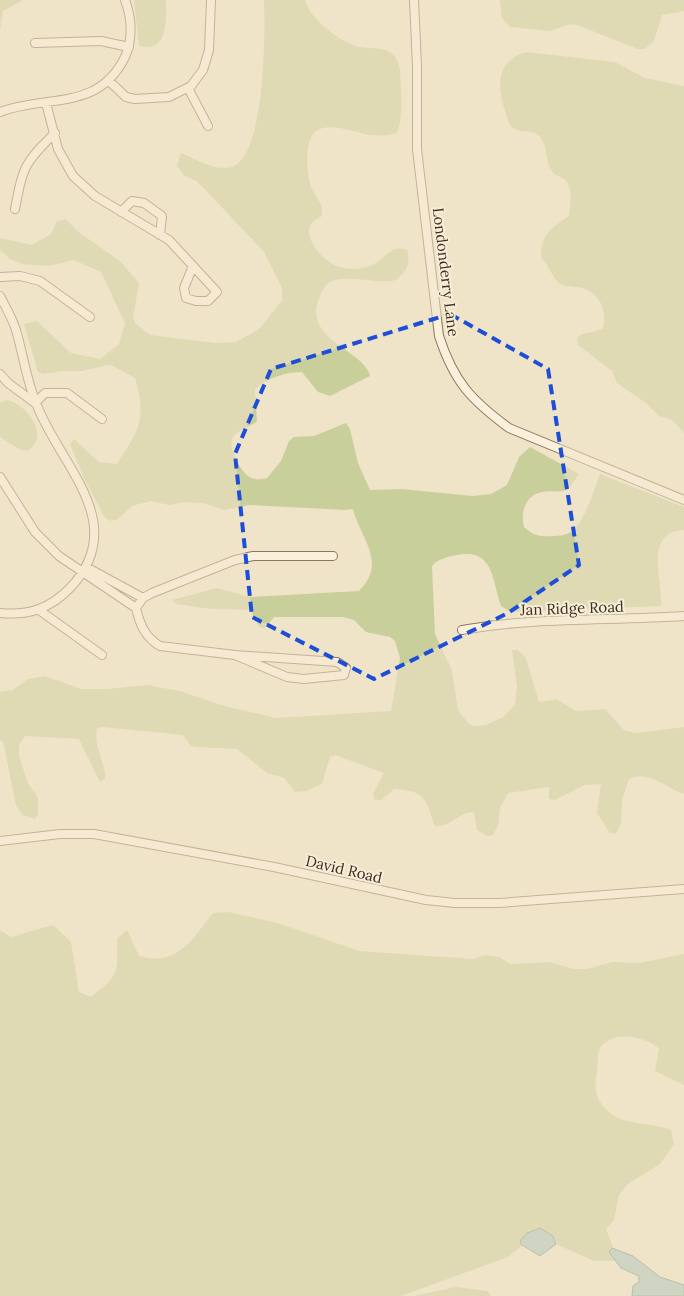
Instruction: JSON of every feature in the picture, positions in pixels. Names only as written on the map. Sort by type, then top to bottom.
[{"type":"street","points":[[0,112],[14,107],[46,103],[87,94],[108,80],[119,68],[129,47],[130,26],[125,0]]},
{"type":"street","points":[[108,80],[126,97],[135,98],[169,97],[188,88],[203,70],[209,50],[211,0]]},
{"type":"street","name":"Londonderry Lane","points":[[414,0],[417,66],[417,149],[439,336],[448,364],[464,388],[486,411],[509,428],[684,500]]},
{"type":"street","points":[[35,44],[101,41],[129,47]]},
{"type":"street","points":[[188,88],[208,126]]},
{"type":"street","points":[[46,103],[58,149],[73,176],[95,196],[168,240],[194,266],[217,292],[208,301],[196,301],[186,298],[184,288],[194,266]]},
{"type":"street","points":[[15,209],[23,170],[32,155],[55,133]]},
{"type":"street","points":[[121,212],[132,201],[144,203],[162,216],[160,235]]},
{"type":"street","points":[[0,276],[20,276],[40,281],[90,317]]},
{"type":"street","points":[[0,296],[14,325],[35,403],[94,514],[92,547],[85,570],[64,594],[50,606],[39,610],[20,614],[0,613]]},
{"type":"street","points":[[0,374],[8,383],[35,403]]},
{"type":"street","points":[[35,403],[45,393],[67,393],[102,419]]},
{"type":"street","points":[[0,477],[35,532],[60,556],[143,598]]},
{"type":"street","points":[[136,608],[143,598],[187,578],[235,560],[253,556],[333,556]]},
{"type":"street","points":[[85,570],[136,608],[140,625],[151,641],[160,646],[235,655],[337,662],[346,668],[344,676],[304,679],[269,671],[235,655]]},
{"type":"street","points":[[39,610],[102,655]]},
{"type":"street","name":"Jan Ridge Road","points":[[462,630],[485,626],[560,621],[684,616]]},
{"type":"street","name":"David Road","points":[[0,841],[60,834],[94,834],[274,867],[426,900],[455,903],[498,903],[684,889]]},
{"type":"highlighted area","points":[[450,314],[548,369],[579,565],[508,613],[374,679],[252,617],[235,454],[271,369]]},
{"type":"green space","points":[[0,0],[23,0],[3,11],[0,30]]},
{"type":"green space","points":[[134,0],[166,0],[164,33],[156,45],[149,47],[139,46]]},
{"type":"green space","points":[[264,0],[305,0],[319,22],[335,35],[352,45],[388,51],[395,57],[400,73],[401,107],[397,133],[370,135],[335,127],[326,127],[313,134],[308,148],[308,173],[310,185],[321,205],[322,213],[321,217],[313,222],[309,228],[313,244],[318,252],[325,259],[340,267],[353,269],[367,267],[389,252],[397,249],[407,250],[409,260],[401,276],[393,281],[342,279],[330,282],[322,290],[316,311],[319,323],[326,334],[366,367],[370,376],[330,396],[318,392],[302,372],[283,374],[265,382],[255,389],[257,422],[241,430],[233,437],[232,446],[235,458],[241,469],[248,476],[257,479],[267,478],[281,461],[289,441],[294,437],[314,436],[346,423],[350,429],[358,463],[370,490],[401,489],[473,496],[491,494],[507,485],[519,457],[530,447],[579,474],[572,485],[566,490],[542,492],[528,500],[523,515],[524,527],[533,534],[540,536],[560,535],[574,530],[586,510],[600,474],[684,507],[684,530],[671,533],[663,539],[659,548],[658,571],[661,606],[511,612],[501,606],[490,569],[479,557],[469,554],[457,555],[440,560],[432,566],[435,634],[452,670],[458,710],[469,724],[474,726],[486,725],[503,717],[515,705],[517,687],[512,650],[518,650],[526,658],[539,702],[556,699],[576,711],[605,709],[624,730],[636,733],[684,727],[684,794],[643,776],[629,779],[622,800],[621,824],[616,834],[610,833],[597,813],[601,784],[585,785],[555,800],[549,799],[549,787],[508,793],[500,808],[498,825],[493,835],[487,836],[477,830],[474,812],[462,815],[444,825],[434,825],[426,802],[418,794],[412,792],[394,789],[381,800],[375,800],[373,794],[384,773],[335,755],[330,757],[322,784],[306,791],[295,792],[284,778],[267,773],[237,749],[191,746],[183,735],[103,727],[97,728],[96,735],[105,772],[105,779],[100,782],[79,739],[25,736],[19,745],[19,756],[28,783],[38,798],[38,815],[35,819],[23,815],[16,806],[3,741],[0,741],[0,692],[13,690],[28,679],[45,676],[81,689],[107,689],[147,685],[180,691],[221,705],[276,718],[391,711],[400,658],[395,641],[390,637],[366,632],[354,620],[343,617],[274,617],[264,629],[258,626],[251,610],[211,609],[177,604],[172,600],[217,588],[250,597],[359,591],[367,580],[372,560],[353,509],[249,505],[224,510],[203,503],[183,502],[169,505],[150,501],[132,506],[118,519],[111,521],[105,518],[84,478],[70,444],[74,439],[99,462],[117,464],[131,442],[139,424],[139,392],[135,378],[113,366],[107,365],[82,371],[44,374],[38,372],[24,324],[37,321],[71,353],[100,359],[119,344],[125,323],[101,272],[74,260],[49,266],[22,264],[10,259],[0,250],[0,238],[32,245],[51,234],[57,221],[66,219],[77,231],[120,261],[139,283],[133,318],[136,324],[150,335],[216,343],[236,342],[259,329],[282,301],[282,288],[264,252],[197,181],[185,176],[177,166],[181,153],[219,168],[232,167],[243,158],[251,140],[261,91]]},
{"type":"green space","points":[[500,0],[684,0],[684,11],[662,15],[654,41],[645,49],[638,49],[577,25],[570,24],[550,31],[510,27],[502,18]]},
{"type":"green space","points":[[526,52],[615,62],[645,78],[684,86],[684,433],[672,420],[659,416],[646,403],[617,383],[612,371],[578,345],[577,338],[603,328],[604,315],[601,304],[594,294],[589,291],[579,287],[564,286],[559,283],[541,258],[541,250],[548,232],[569,216],[571,196],[567,183],[555,174],[550,167],[541,138],[535,133],[513,128],[502,102],[500,84],[504,68],[516,56]]},
{"type":"green space","points":[[7,400],[22,407],[34,421],[37,438],[34,445],[27,451],[19,449],[0,437],[0,403]]},
{"type":"green space","points":[[228,912],[278,923],[359,951],[473,959],[485,955],[499,957],[510,964],[549,962],[574,969],[587,969],[612,962],[640,963],[684,954],[684,1085],[655,1071],[659,1048],[638,1038],[613,1038],[600,1048],[598,1053],[596,1088],[598,1098],[604,1107],[623,1120],[671,1130],[674,1144],[660,1164],[628,1184],[619,1195],[614,1220],[606,1229],[613,1248],[610,1252],[616,1261],[594,1261],[558,1245],[553,1235],[540,1228],[527,1232],[520,1241],[522,1246],[508,1257],[401,1296],[0,1296],[0,930],[11,937],[53,925],[71,942],[79,992],[91,997],[107,984],[115,973],[117,967],[117,939],[127,930],[139,956],[164,958],[182,949],[213,913]]},
{"type":"green space","points":[[456,1287],[488,1291],[491,1296],[414,1296]]},
{"type":"water","points":[[540,1228],[553,1236],[556,1244],[540,1256],[522,1245],[520,1241],[527,1233]]},
{"type":"water","points":[[612,1248],[633,1256],[660,1277],[684,1285],[684,1296],[632,1296],[633,1286],[639,1282],[639,1276],[621,1268],[609,1252]]}]
